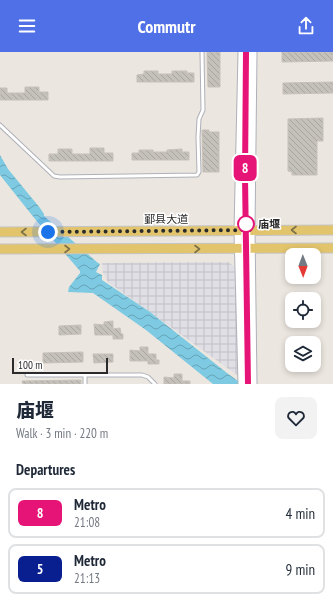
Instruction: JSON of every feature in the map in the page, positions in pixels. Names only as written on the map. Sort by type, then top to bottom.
[{"type":"main road","name":"鄞县大道","points":[[0,232],[333,230]]},
{"type":"main road","points":[[0,249],[333,248]]},
{"type":"street","points":[[242,52],[238,231],[242,383]]},
{"type":"street","points":[[252,52],[251,230],[253,384]]},
{"type":"lane","points":[[0,125],[54,176],[197,175],[199,172],[199,119],[203,110],[202,52]]},
{"type":"lane","points":[[85,374],[85,384]]},
{"type":"lane","points":[[27,375],[142,375],[148,377],[155,384]]},
{"type":"shaded area","points":[[228,262],[235,267],[238,275],[241,378],[108,282],[103,273],[102,263]]},
{"type":"water","points":[[0,155],[8,169],[40,208],[44,216],[100,264],[96,272],[102,275],[102,280],[150,312],[242,384],[213,384],[146,330],[93,293],[68,292],[69,287],[80,271],[35,219],[0,175]]},
{"type":"building","points":[[207,52],[220,52],[220,87],[208,87]]},
{"type":"building","points":[[282,52],[333,52],[333,61],[282,62]]},
{"type":"building","points":[[144,71],[158,71],[158,74],[172,74],[172,71],[187,71],[187,73],[194,73],[194,82],[137,82],[137,75],[144,74]]},
{"type":"building","points":[[333,82],[333,93],[283,94],[283,83]]},
{"type":"building","points":[[25,87],[39,87],[39,92],[48,92],[48,100],[0,100],[0,88],[7,88],[7,93],[25,93]]},
{"type":"building","points":[[323,118],[323,141],[317,141],[317,175],[292,175],[292,172],[288,171],[288,119]]},
{"type":"building","points":[[202,130],[219,132],[219,172],[203,172]]},
{"type":"building","points":[[90,148],[104,148],[104,153],[113,153],[113,161],[49,161],[49,154],[58,154],[58,149],[72,149],[72,154],[90,154]]},
{"type":"building","points":[[182,149],[182,152],[189,152],[189,160],[132,160],[132,153],[139,153],[139,150],[167,152],[167,150]]},
{"type":"building","points":[[113,321],[113,329],[120,328],[121,334],[123,334],[123,339],[113,339],[113,335],[95,335],[94,324],[104,325],[104,322]]},
{"type":"building","points":[[81,325],[81,334],[59,335],[59,326]]},
{"type":"building","points":[[140,347],[148,347],[148,354],[156,354],[156,360],[159,360],[159,364],[148,364],[148,361],[130,361],[130,350],[140,351]]},
{"type":"building","points":[[83,352],[83,362],[43,363],[43,353]]},
{"type":"building","points":[[93,354],[113,354],[113,362],[94,363]]},
{"type":"building","points":[[174,374],[182,374],[182,381],[190,381],[190,384],[164,384],[164,377],[174,378]]},
{"type":"building","points":[[81,380],[81,384],[23,384],[22,381]]},
{"type":"metro line","name":"8","points":[[246,52],[245,177],[248,384]]},
{"type":"place","name":"庙堰","points":[[246,224]]},
{"type":"route","points":[[48,232],[251,230],[246,224]]}]
